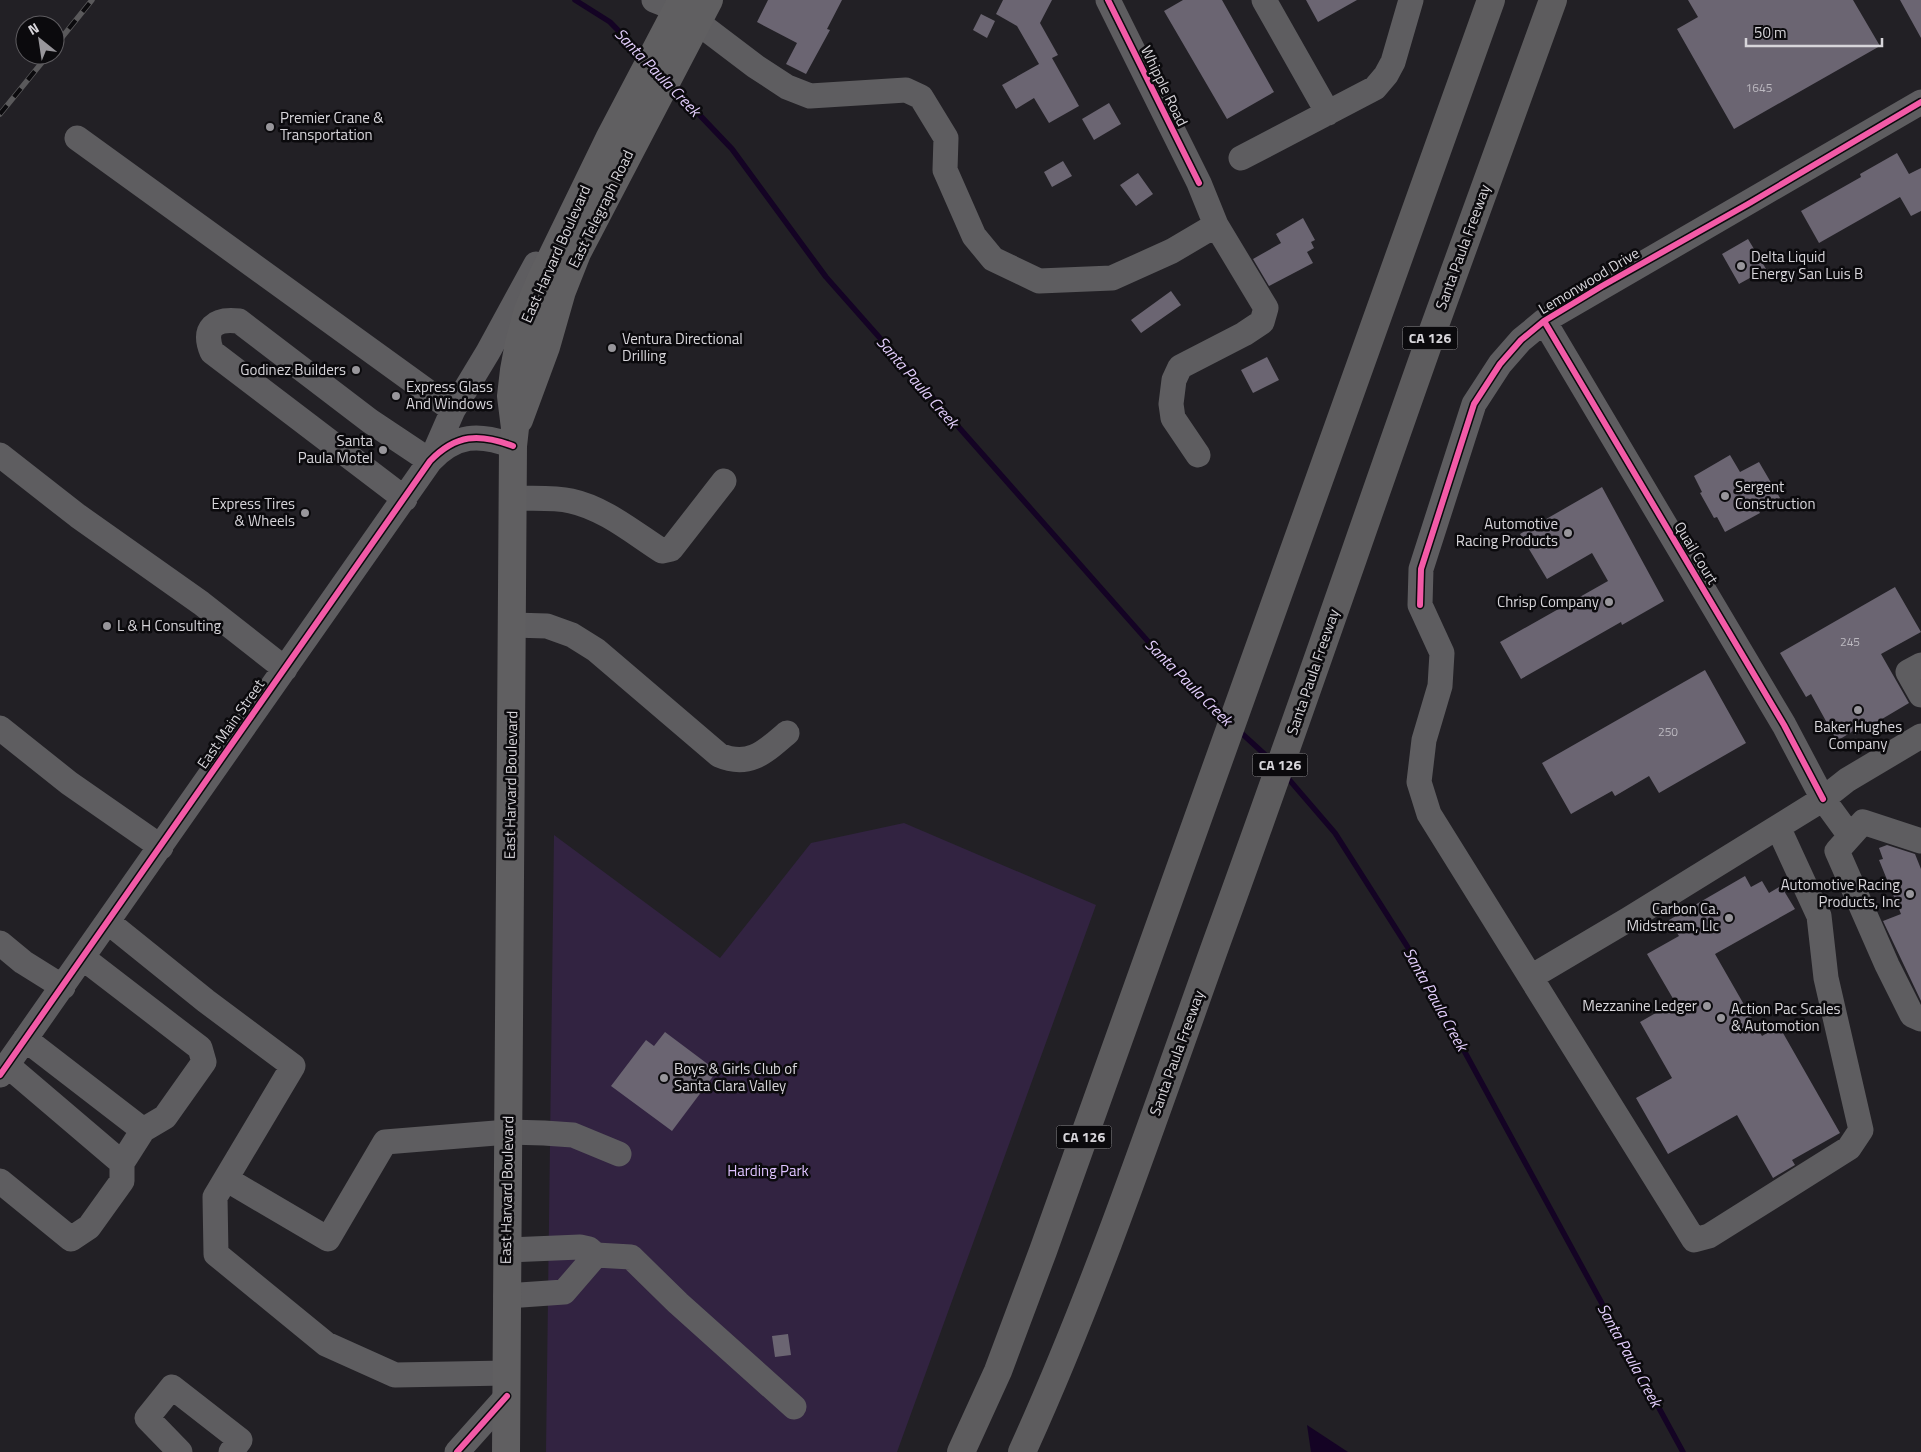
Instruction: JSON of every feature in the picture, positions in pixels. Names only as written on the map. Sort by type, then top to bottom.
[{"type":"highway","name":"CA 126","points":[[961,1452],[998,1371],[1043,1251],[1491,0]]},
{"type":"highway","name":"Santa Paula Freeway","points":[[1022,1452],[1047,1398],[1096,1273],[1250,852],[1432,334],[1553,0]]},
{"type":"main road","name":"East Telegraph Road","points":[[619,145],[682,14]]},
{"type":"main road","name":"East Harvard Boulevard","points":[[506,1452],[514,498],[514,437],[511,396],[523,326],[542,277],[619,145]]},
{"type":"street","name":"Whipple Road","points":[[1108,0],[1199,183],[1216,225],[1266,308],[1262,322],[1244,334],[1180,367],[1171,394],[1170,404],[1174,418],[1198,455]]},
{"type":"street","points":[[1264,0],[1328,113]]},
{"type":"street","points":[[1241,158],[1375,88],[1394,62],[1411,0]]},
{"type":"street","points":[[682,14],[779,82],[810,96],[906,90],[921,97],[946,138],[946,170],[974,236],[993,259],[1038,281],[1112,278],[1172,251],[1216,225]]},
{"type":"street","name":"Lemonwood Drive","points":[[1531,977],[1429,814],[1419,782],[1424,740],[1440,686],[1442,652],[1420,605],[1421,569],[1474,404],[1500,364],[1521,340],[1544,321],[1921,102]]},
{"type":"street","points":[[77,138],[453,410]]},
{"type":"street","name":"East Telegraph Road","points":[[488,352],[530,273],[619,145]]},
{"type":"street","points":[[405,499],[212,352],[208,341],[208,332],[215,324],[226,320],[239,321],[370,420],[430,461]]},
{"type":"street","name":"Quail Court","points":[[1544,321],[1784,725],[1823,799],[1850,836]]},
{"type":"street","name":"East Main Street","points":[[4,1070],[405,499],[430,461],[453,410],[488,352]]},
{"type":"street","name":"East Main Street","points":[[430,461],[449,445],[473,437],[514,437]]},
{"type":"street","points":[[0,455],[78,516],[201,603],[284,669]]},
{"type":"street","points":[[514,498],[570,501],[586,506],[662,551],[671,549],[724,481]]},
{"type":"street","points":[[513,625],[547,626],[572,635],[596,650],[720,755],[732,760],[751,758],[767,750],[786,732]]},
{"type":"street","points":[[1921,664],[1908,672],[1921,694]]},
{"type":"street","points":[[0,728],[69,783],[161,848]]},
{"type":"street","points":[[1778,827],[1819,916],[1826,978],[1861,1130],[1848,1148],[1709,1236],[1694,1240],[1531,977],[1630,919],[1823,799],[1847,780],[1921,736]]},
{"type":"street","points":[[1921,841],[1863,822],[1837,851],[1887,965],[1912,1015],[1921,1019]]},
{"type":"street","points":[[108,922],[206,1001],[293,1066],[215,1197],[216,1254],[326,1344],[395,1375],[507,1384]]},
{"type":"street","points":[[0,943],[23,962],[63,987]]},
{"type":"street","points":[[0,1181],[71,1239],[90,1227],[122,1181],[122,1162],[143,1130],[165,1117],[204,1062],[200,1048],[83,958]]},
{"type":"street","points":[[25,1039],[143,1130]]},
{"type":"street","points":[[4,1070],[122,1162]]},
{"type":"street","points":[[226,1179],[328,1239],[385,1142],[508,1132],[573,1135],[619,1154]]},
{"type":"street","points":[[507,1250],[580,1247],[589,1248],[596,1255],[632,1257],[678,1302],[794,1407]]},
{"type":"street","points":[[506,1296],[564,1292],[596,1255]]},
{"type":"street","points":[[457,1452],[507,1384]]},
{"type":"street","points":[[180,1452],[147,1418],[172,1387],[240,1440],[231,1452]]},
{"type":"green space","name":"Harding Park","points":[[904,823],[1096,905],[897,1452],[546,1452],[554,835],[720,958],[811,843]]},
{"type":"shaded area","points":[[1307,1425],[1348,1452],[1311,1452]]},
{"type":"building","points":[[768,0],[842,0],[827,29],[830,30],[806,74],[786,64],[797,43],[757,22]]},
{"type":"building","points":[[1003,0],[1052,0],[1040,23],[1058,55],[1052,58],[1079,106],[1049,123],[1034,98],[1016,109],[1002,85],[1039,64],[1017,26],[996,14]]},
{"type":"building","points":[[1183,0],[1222,0],[1274,92],[1227,119],[1164,11]]},
{"type":"building","points":[[1306,0],[1357,0],[1318,22]]},
{"type":"building","points":[[1688,0],[1853,0],[1880,46],[1734,129],[1677,29],[1698,17]]},
{"type":"building","points":[[1900,0],[1921,0],[1921,38]]},
{"type":"building","points":[[981,14],[995,21],[987,38],[973,30]]},
{"type":"building","points":[[1109,103],[1121,124],[1094,140],[1082,119]]},
{"type":"building","points":[[1897,153],[1909,174],[1921,168],[1921,211],[1911,216],[1900,197],[1819,243],[1801,211],[1861,177],[1860,174]]},
{"type":"building","points":[[1063,161],[1072,176],[1052,187],[1044,172]]},
{"type":"building","points":[[1138,173],[1153,194],[1136,206],[1120,185]]},
{"type":"building","points":[[1303,218],[1315,240],[1311,242],[1314,248],[1307,252],[1313,263],[1269,286],[1253,259],[1281,243],[1276,234]]},
{"type":"building","points":[[1748,239],[1766,269],[1739,284],[1722,254]]},
{"type":"building","points":[[1171,291],[1181,305],[1141,333],[1131,320]]},
{"type":"building","points":[[1267,357],[1279,380],[1253,393],[1241,370]]},
{"type":"building","points":[[1730,455],[1740,472],[1759,462],[1780,498],[1759,511],[1760,513],[1725,532],[1717,517],[1714,518],[1700,493],[1702,492],[1694,476]]},
{"type":"building","points":[[1602,487],[1664,601],[1622,625],[1621,622],[1521,679],[1500,642],[1608,581],[1592,553],[1547,579],[1520,534]]},
{"type":"building","points":[[1895,587],[1921,632],[1881,654],[1909,703],[1855,735],[1853,731],[1837,741],[1811,694],[1806,697],[1780,653]]},
{"type":"building","points":[[1705,670],[1746,743],[1659,793],[1649,776],[1615,796],[1612,791],[1571,814],[1542,763]]},
{"type":"building","points":[[1887,845],[1915,854],[1921,869],[1921,1001],[1883,921],[1901,914],[1879,860],[1883,859],[1879,848]]},
{"type":"building","points":[[1745,876],[1751,887],[1762,881],[1769,893],[1781,886],[1795,909],[1715,954],[1762,1036],[1779,1026],[1840,1133],[1792,1160],[1795,1165],[1773,1178],[1737,1115],[1668,1154],[1636,1098],[1672,1078],[1640,1022],[1675,1002],[1647,954],[1679,936],[1669,920]]},
{"type":"building","name":"Boys & Girls Club of Santa Clara Valley","points":[[665,1032],[717,1071],[672,1131],[611,1086],[646,1040],[654,1046]]},
{"type":"building","points":[[788,1334],[791,1355],[775,1357],[772,1336]]},
{"type":"waterway","name":"Santa Paula Creek","points":[[575,0],[610,22],[643,56]]},
{"type":"waterway","name":"Santa Paula Creek","points":[[672,86],[732,149],[826,277],[1168,664],[1225,718]]},
{"type":"waterway","name":"Santa Paula Creek","points":[[1237,729],[1273,762]]},
{"type":"waterway","name":"Santa Paula Creek","points":[[1286,776],[1335,833],[1407,946],[1683,1452]]},
{"type":"railway","points":[[65,34],[92,0]]},
{"type":"railway","points":[[0,114],[40,65]]},
{"type":"cycle path","points":[[1108,0],[1199,183]]},
{"type":"cycle path","points":[[1420,605],[1421,569],[1474,404],[1500,364],[1521,340],[1544,321],[1602,286],[1748,204],[1921,102]]},
{"type":"cycle path","points":[[1544,321],[1784,725],[1823,799]]},
{"type":"cycle path","points":[[0,1075],[430,461],[449,445],[468,438],[489,439],[513,446]]},
{"type":"cycle path","points":[[457,1452],[507,1396]]},
{"type":"place","name":"Premier Crane & Transportation","points":[[270,127]]},
{"type":"place","name":"Delta Liquid Energy San Luis B","points":[[1741,266]]},
{"type":"place","name":"Ventura Directional Drilling","points":[[612,348]]},
{"type":"place","name":"Godinez Builders","points":[[356,370]]},
{"type":"place","name":"Express Glass And Windows","points":[[396,396]]},
{"type":"place","name":"Santa Paula Motel","points":[[383,450]]},
{"type":"place","name":"Sergent Construction","points":[[1725,496]]},
{"type":"place","name":"Express Tires & Wheels","points":[[305,513]]},
{"type":"place","name":"Automotive Racing Products","points":[[1568,533]]},
{"type":"place","name":"Chrisp Company","points":[[1609,602]]},
{"type":"place","name":"L & H Consulting","points":[[107,626]]},
{"type":"place","name":"Baker Hughes Company","points":[[1858,710]]},
{"type":"place","name":"Automotive Racing Products, Inc","points":[[1910,894]]},
{"type":"place","name":"Carbon Ca. Midstream, Llc","points":[[1729,918]]},
{"type":"place","name":"Mezzanine Ledger","points":[[1707,1006]]},
{"type":"place","name":"Action Pac Scales & Automotion","points":[[1721,1018]]},
{"type":"place","name":"Boys & Girls Club of Santa Clara Valley","points":[[664,1078]]}]
